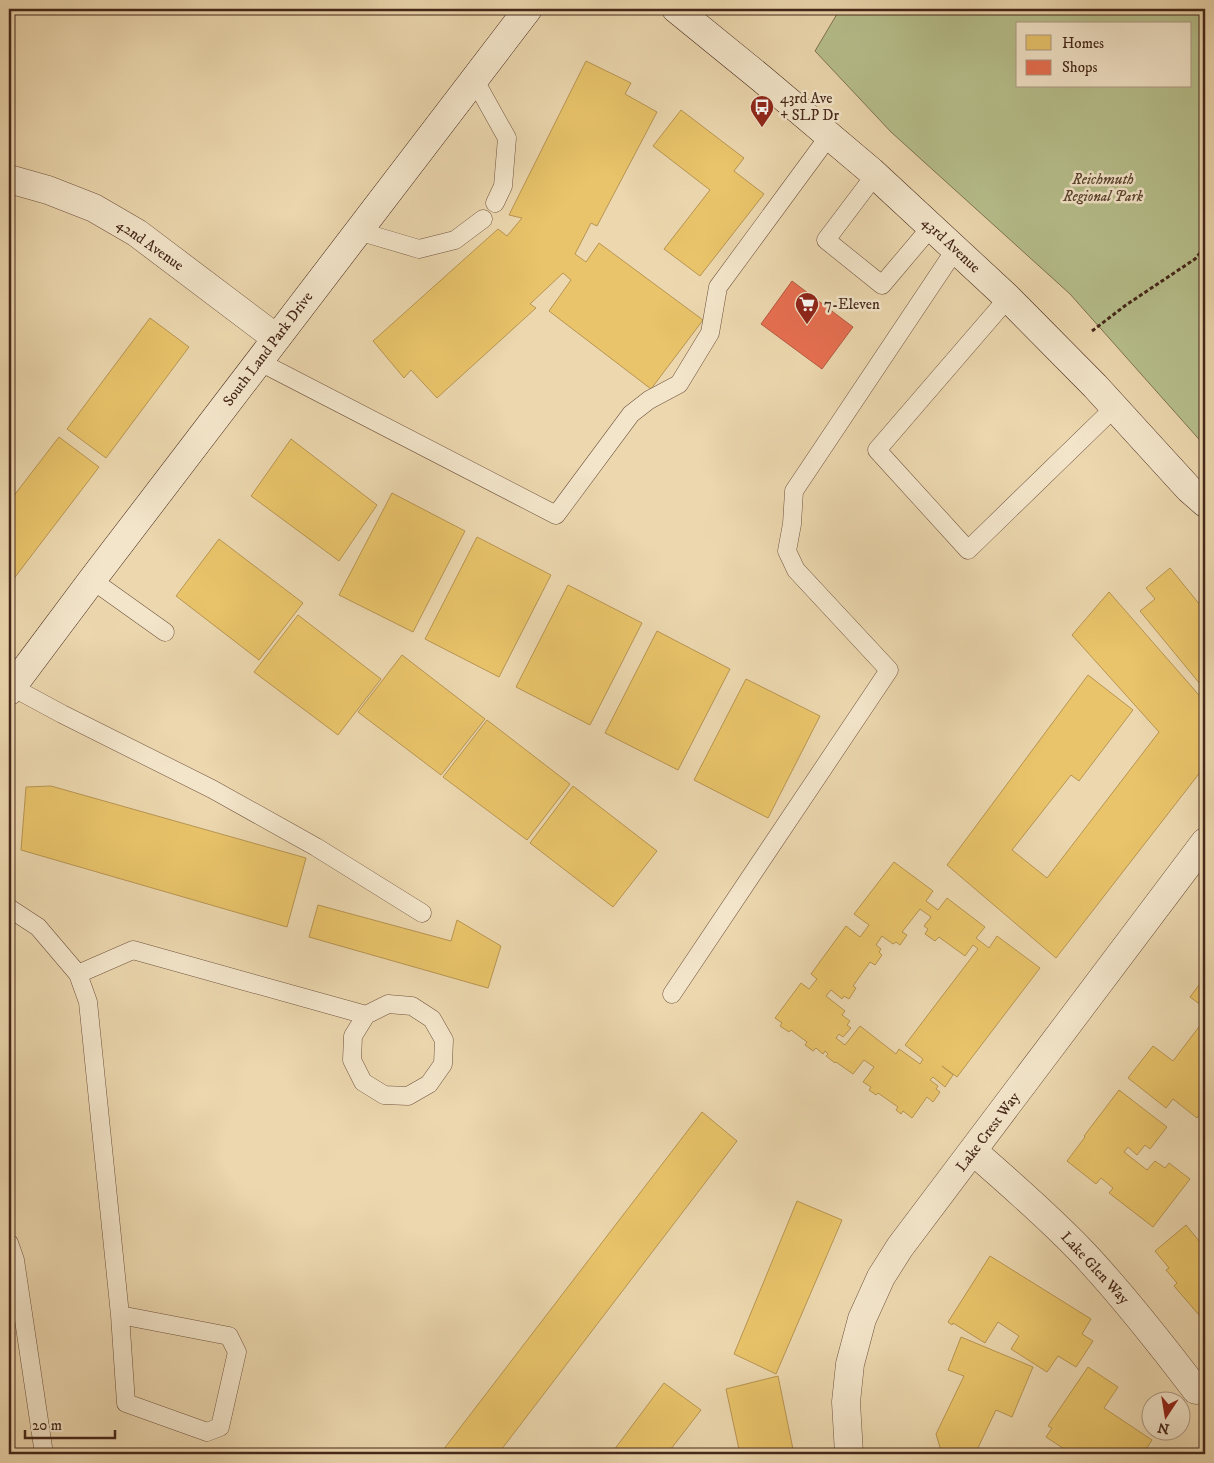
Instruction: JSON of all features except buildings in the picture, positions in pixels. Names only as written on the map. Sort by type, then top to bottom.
[{"type":"street","name":"South Land Park Drive","points":[[10,687],[528,9]]},
{"type":"street","name":"43rd Avenue","points":[[676,9],[875,175],[1008,298],[1205,503]]},
{"type":"street","name":"42nd Avenue","points":[[9,179],[48,190],[94,208],[137,233],[276,338]]},
{"type":"street","name":"Lake Crest Way","points":[[850,1454],[846,1402],[850,1364],[862,1319],[881,1276],[900,1247],[1205,842]]},
{"type":"street","name":"Lake Glen Way","points":[[973,1151],[1084,1254],[1137,1312],[1196,1390],[1205,1386]]},
{"type":"lane","points":[[474,79],[507,138],[503,186],[495,203]]},
{"type":"lane","points":[[258,361],[556,515],[631,414],[649,400],[679,384],[710,333],[718,287],[829,136]]},
{"type":"lane","points":[[875,175],[826,240],[882,285],[931,227]]},
{"type":"lane","points":[[358,231],[419,249],[455,240],[483,219]]},
{"type":"lane","points":[[672,994],[889,670],[796,570],[787,551],[792,524],[794,491],[955,250]]},
{"type":"lane","points":[[1008,298],[877,450],[968,550],[1114,408]]},
{"type":"lane","points":[[92,580],[166,632]]},
{"type":"lane","points":[[10,687],[212,789],[316,847],[422,913]]},
{"type":"lane","points":[[9,908],[38,927],[78,974],[88,1002],[120,1315],[126,1403],[207,1432],[220,1427],[237,1352],[229,1336],[120,1315]]},
{"type":"lane","points":[[78,974],[133,950],[366,1016],[388,1004],[412,1006],[432,1019],[444,1040],[442,1064],[429,1084],[408,1096],[384,1095],[363,1082],[352,1060],[353,1036],[366,1016]]},
{"type":"lane","points":[[9,1243],[15,1260],[44,1454]]},
{"type":"path","points":[[1092,331],[1126,305],[1195,259],[1205,247]]},
{"type":"green space","name":"Reichmuth Regional Park","points":[[840,9],[1205,9],[1205,446],[1070,294],[891,132],[815,51]]},
{"type":"place","name":"43rd Ave + SLP Dr","points":[[762,128]]},
{"type":"place","name":"7-Eleven","points":[[807,325]]}]
